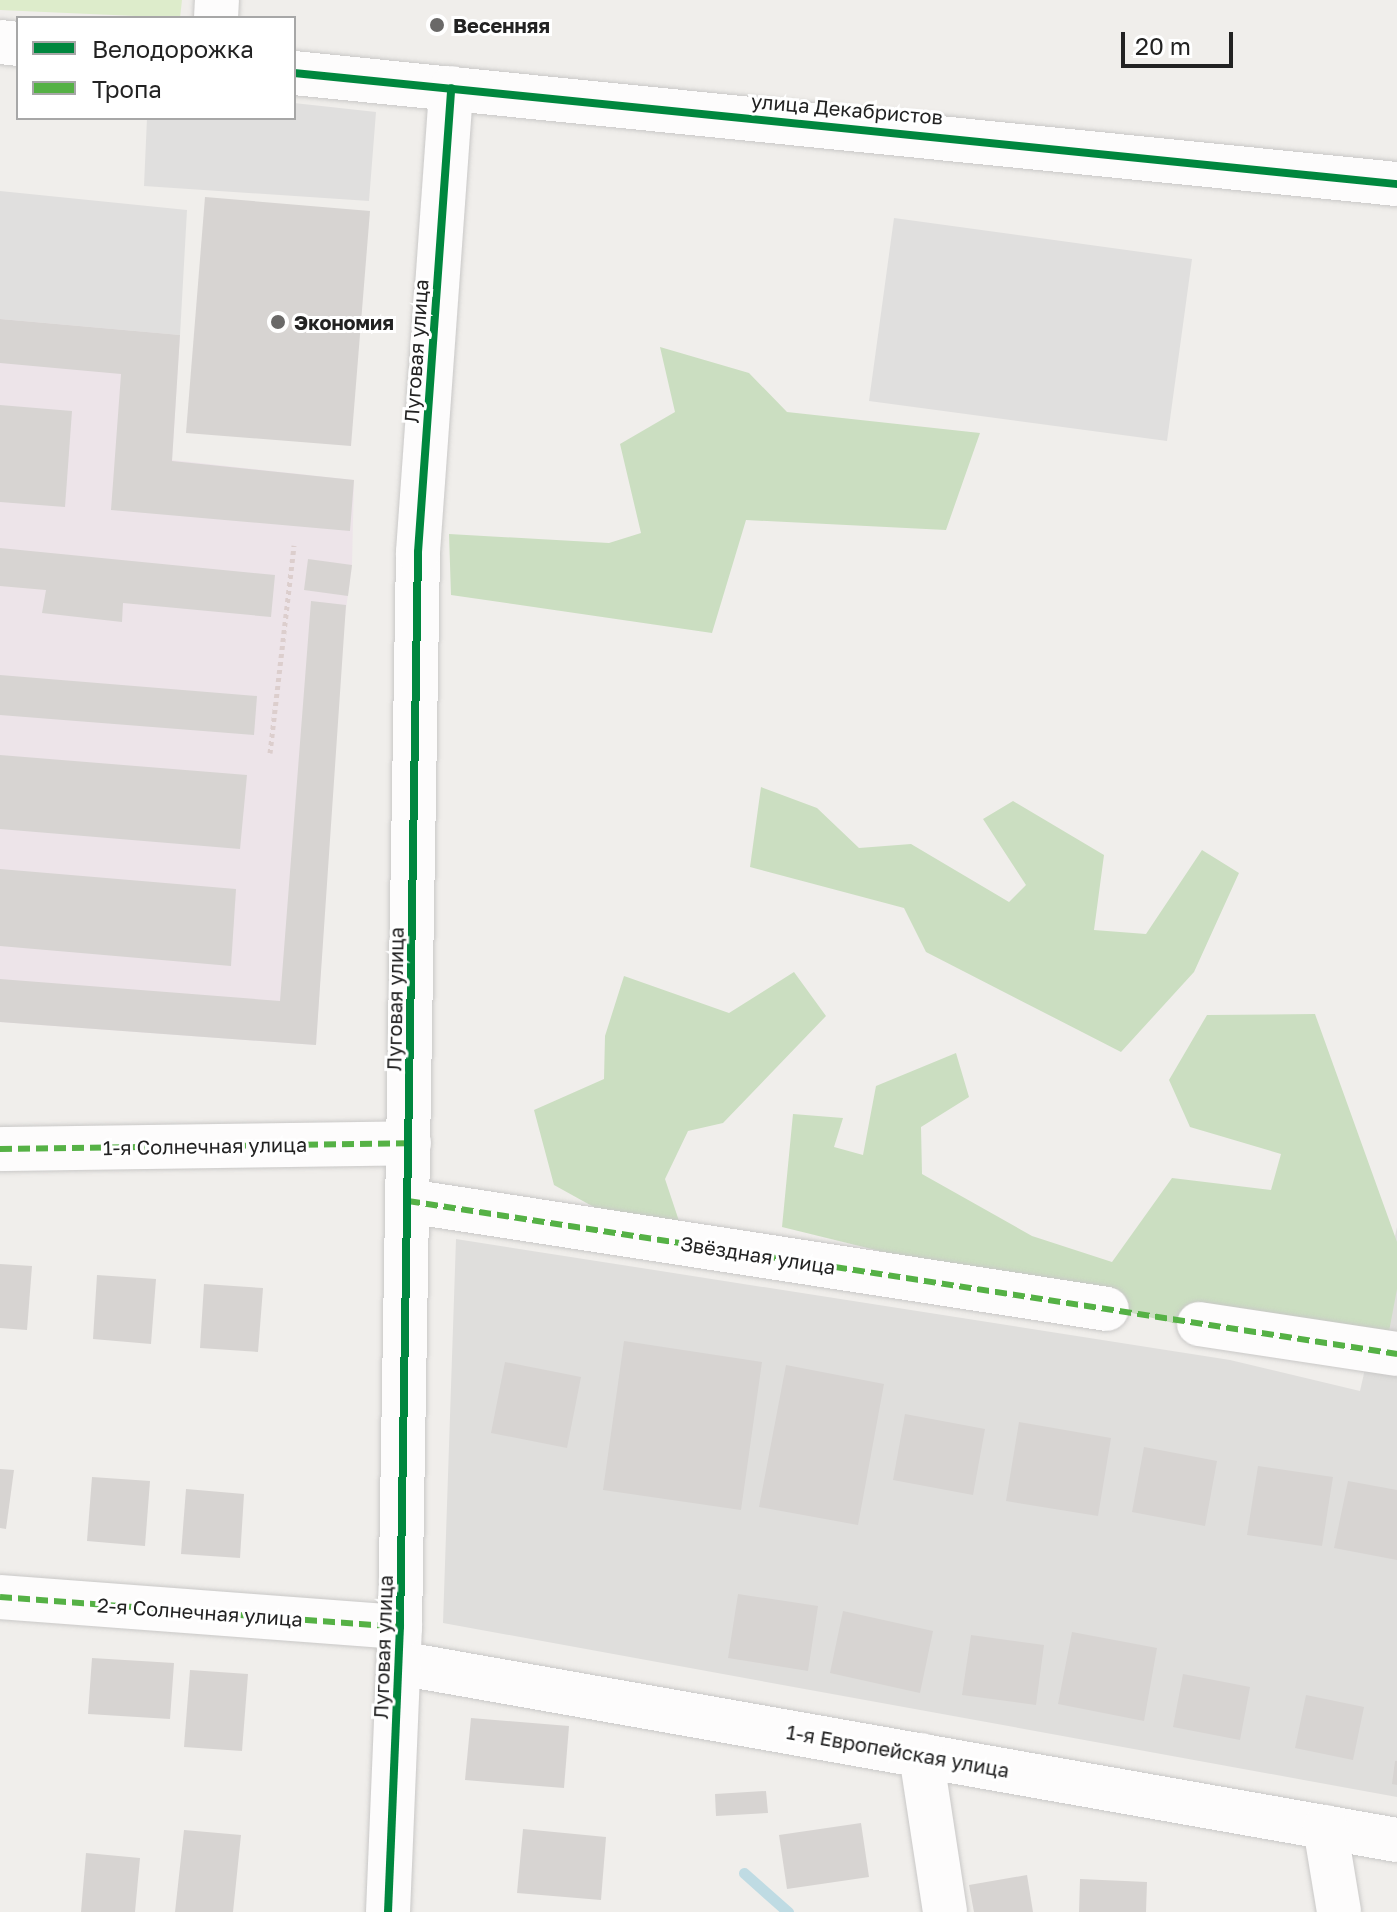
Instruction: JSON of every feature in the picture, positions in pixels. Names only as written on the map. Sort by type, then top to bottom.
[{"type":"street","name":"улица Декабристов","points":[[296,73],[1397,184]]},
{"type":"street","name":"Луговая улица","points":[[388,1912],[399,1645],[418,552],[451,88]]},
{"type":"street","name":"1-я Солнечная улица","points":[[0,1149],[409,1143]]},
{"type":"street","name":"Звёздная улица","points":[[408,1201],[1107,1309]]},
{"type":"street","points":[[1199,1324],[1397,1354]]},
{"type":"street","name":"2-я Солнечная улица","points":[[0,1597],[399,1645]]},
{"type":"street","name":"1-я Европейская улица","points":[[399,1645],[921,1755],[1397,1840]]},
{"type":"street","points":[[921,1755],[945,1912]]},
{"type":"street","points":[[1325,1827],[1339,1912]]},
{"type":"path","points":[[270,753],[294,545]]},
{"type":"shaded area","points":[[296,103],[376,112],[369,201],[144,186],[147,120],[296,120]]},
{"type":"shaded area","points":[[0,191],[187,210],[180,335],[0,319]]},
{"type":"shaded area","points":[[894,218],[1192,259],[1167,441],[869,401]]},
{"type":"shaded area","points":[[0,319],[180,335],[172,460],[354,480],[352,565],[342,638],[316,1045],[0,1022]]},
{"type":"shaded area","points":[[1397,1227],[1397,1797],[443,1623],[456,1239],[1230,1360],[1360,1391]]},
{"type":"green space","points":[[0,0],[182,0],[180,16],[0,10]]},
{"type":"green space","points":[[660,347],[749,373],[787,412],[980,433],[946,530],[746,520],[712,633],[451,595],[449,534],[609,543],[641,533],[620,444],[675,412]]},
{"type":"green space","points":[[761,787],[817,808],[859,848],[911,844],[1009,902],[1026,885],[983,819],[1013,801],[1104,855],[1094,930],[1146,934],[1202,850],[1239,873],[1194,972],[1121,1052],[926,952],[904,908],[750,867]]},
{"type":"green space","points":[[794,972],[826,1016],[723,1123],[688,1131],[665,1179],[680,1224],[619,1221],[554,1185],[534,1110],[604,1079],[605,1036],[624,976],[729,1013]]},
{"type":"green space","points":[[1315,1014],[1397,1242],[1397,1289],[1381,1374],[782,1227],[793,1114],[843,1118],[834,1147],[863,1155],[876,1086],[956,1053],[969,1097],[921,1127],[922,1174],[1032,1236],[1112,1262],[1172,1178],[1271,1190],[1281,1154],[1190,1127],[1169,1080],[1207,1015]]},
{"type":"building","name":"Экономия","points":[[205,197],[370,211],[351,446],[186,433]]},
{"type":"building","points":[[0,319],[180,335],[172,461],[354,480],[350,531],[111,510],[121,374],[0,363]]},
{"type":"building","points":[[0,405],[72,411],[65,507],[0,502]]},
{"type":"building","points":[[0,548],[275,575],[271,617],[123,603],[122,622],[42,613],[46,590],[0,586]]},
{"type":"building","points":[[308,559],[352,565],[348,596],[304,590]]},
{"type":"building","points":[[311,601],[346,605],[316,1045],[0,1022],[0,979],[280,1001]]},
{"type":"building","points":[[0,675],[257,696],[254,735],[0,715]]},
{"type":"building","points":[[0,755],[247,775],[240,849],[0,829]]},
{"type":"building","points":[[0,869],[236,889],[231,966],[0,946]]},
{"type":"building","points":[[0,1264],[32,1266],[27,1330],[0,1328]]},
{"type":"building","points":[[97,1275],[156,1279],[151,1344],[93,1339]]},
{"type":"building","points":[[204,1284],[263,1288],[258,1352],[200,1348]]},
{"type":"building","points":[[624,1341],[762,1362],[741,1510],[603,1490]]},
{"type":"building","points":[[505,1362],[581,1377],[567,1448],[491,1433]]},
{"type":"building","points":[[786,1365],[884,1384],[858,1525],[759,1507]]},
{"type":"building","points":[[905,1414],[985,1429],[973,1495],[893,1480]]},
{"type":"building","points":[[1019,1422],[1111,1438],[1098,1516],[1006,1501]]},
{"type":"building","points":[[1144,1447],[1217,1461],[1205,1526],[1132,1512]]},
{"type":"building","points":[[1258,1466],[1333,1477],[1322,1546],[1247,1535]]},
{"type":"building","points":[[0,1469],[14,1470],[6,1529],[0,1528]]},
{"type":"building","points":[[92,1477],[150,1481],[145,1546],[87,1541]]},
{"type":"building","points":[[1348,1481],[1397,1490],[1397,1560],[1334,1548]]},
{"type":"building","points":[[186,1489],[244,1494],[240,1558],[181,1554]]},
{"type":"building","points":[[738,1594],[818,1606],[808,1671],[728,1658]]},
{"type":"building","points":[[843,1611],[933,1631],[920,1693],[830,1673]]},
{"type":"building","points":[[1072,1632],[1157,1648],[1144,1721],[1058,1704]]},
{"type":"building","points":[[971,1635],[1044,1645],[1036,1705],[962,1695]]},
{"type":"building","points":[[92,1658],[174,1663],[170,1719],[88,1714]]},
{"type":"building","points":[[190,1670],[248,1674],[242,1751],[184,1747]]},
{"type":"building","points":[[1183,1674],[1250,1687],[1240,1740],[1173,1727]]},
{"type":"building","points":[[1306,1695],[1364,1707],[1353,1760],[1295,1748]]},
{"type":"building","points":[[471,1718],[569,1726],[564,1788],[465,1780]]},
{"type":"building","points":[[1397,1761],[1397,1785],[1392,1784]]},
{"type":"building","points":[[766,1791],[768,1813],[716,1816],[715,1794]]},
{"type":"building","points":[[861,1823],[869,1877],[787,1889],[779,1835]]},
{"type":"building","points":[[523,1829],[606,1837],[601,1900],[517,1893]]},
{"type":"building","points":[[184,1830],[241,1835],[233,1912],[175,1912]]},
{"type":"building","points":[[86,1853],[140,1858],[135,1912],[81,1912]]},
{"type":"building","points":[[1027,1875],[1033,1912],[974,1912],[969,1885]]},
{"type":"building","points":[[1080,1879],[1147,1882],[1146,1912],[1079,1912]]},
{"type":"waterway","points":[[744,1873],[788,1912]]},
{"type":"marked path","points":[[0,1149],[409,1143]]},
{"type":"marked path","points":[[408,1201],[1397,1354]]},
{"type":"marked path","points":[[0,1597],[400,1627]]},
{"type":"cycle path","points":[[296,73],[1397,184]]},
{"type":"cycle path","points":[[388,1912],[400,1627],[418,552],[451,88]]},
{"type":"place","name":"Весенняя","points":[[437,25]]},
{"type":"place","name":"Экономия","points":[[278,322]]}]
